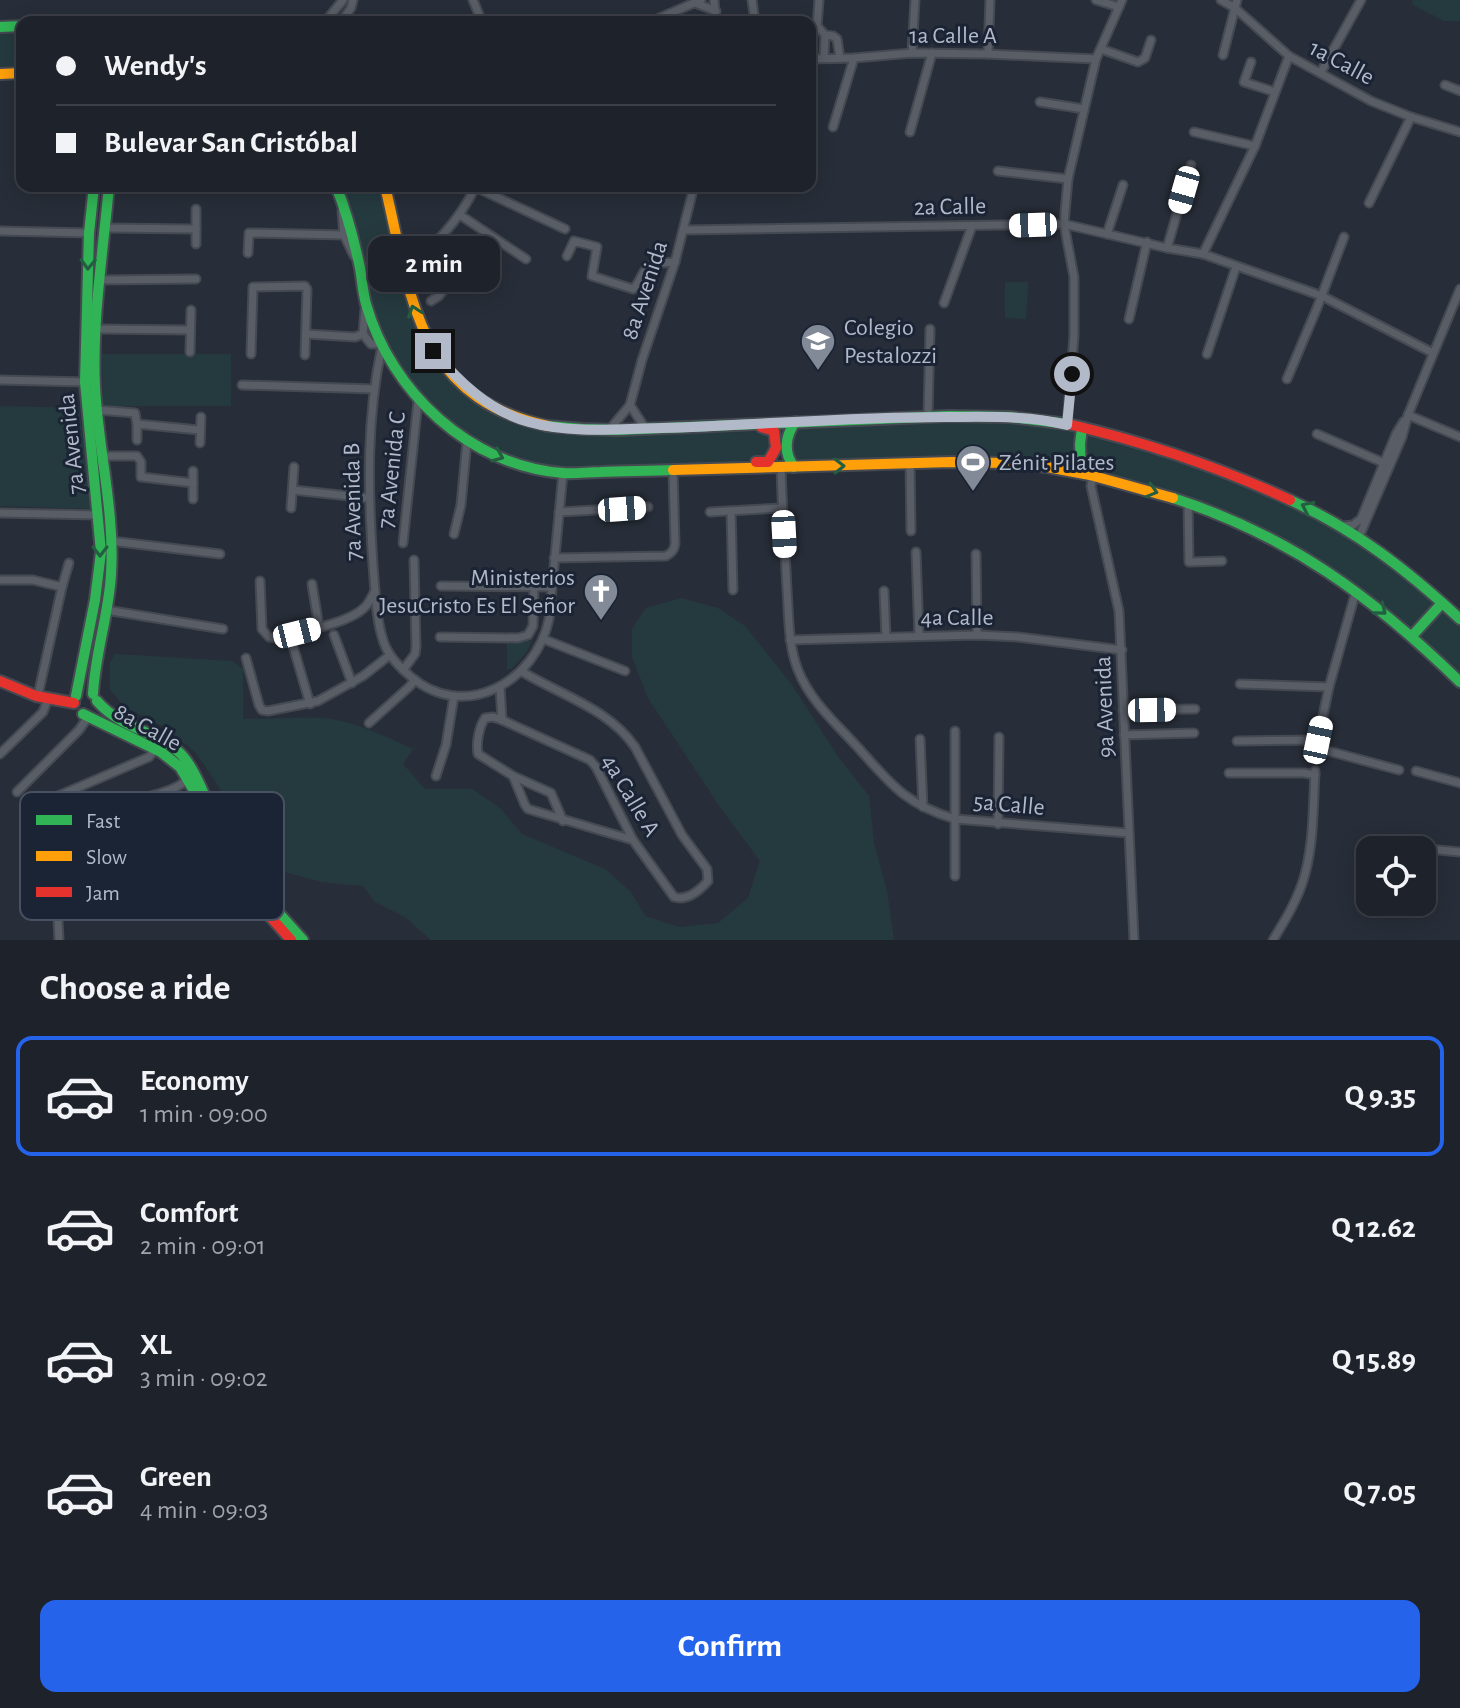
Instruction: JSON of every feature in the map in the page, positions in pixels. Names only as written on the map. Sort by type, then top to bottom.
[{"type":"main road","name":"7a Avenida","points":[[75,699],[101,552],[85,382],[89,233],[93,192]]},
{"type":"main road","name":"7a Avenida","points":[[95,697],[94,672],[111,575],[111,541],[95,386],[96,329],[108,192]]},
{"type":"main road","points":[[338,192],[358,263],[365,303],[382,345],[418,401],[442,423],[467,441],[509,461],[563,473],[1004,463],[1081,473],[1188,502],[1257,532],[1306,558],[1356,591],[1412,636],[1460,682]]},
{"type":"main road","points":[[387,192],[414,312],[433,351],[452,374],[485,401],[527,421],[585,430],[928,417],[1052,421],[1158,446],[1299,503],[1359,537],[1404,569],[1460,619]]},
{"type":"main road","points":[[794,467],[787,455],[786,435],[795,422]]},
{"type":"main road","points":[[700,468],[714,463],[768,462],[776,447],[774,431],[750,424]]},
{"type":"main road","points":[[1081,473],[1082,428]]},
{"type":"main road","points":[[1412,636],[1442,603]]},
{"type":"main road","points":[[0,681],[43,697],[75,699],[82,692],[95,697],[93,711],[85,716],[77,710],[75,699]]},
{"type":"main road","name":"8a Calle","points":[[95,697],[108,714],[157,745],[198,791]]},
{"type":"main road","name":"8a Calle","points":[[85,716],[173,749],[187,761],[198,791]]},
{"type":"main road","points":[[173,749],[188,773],[188,779]]},
{"type":"main road","name":"8a Calle","points":[[284,919],[303,940]]},
{"type":"main road","name":"8a Calle","points":[[273,920],[291,940]]},
{"type":"street","points":[[330,16],[343,0]]},
{"type":"street","points":[[714,0],[716,16]]},
{"type":"street","points":[[819,0],[817,26],[825,35],[837,39],[840,58]]},
{"type":"street","points":[[912,53],[915,0]]},
{"type":"street","points":[[988,54],[990,0]]},
{"type":"street","points":[[1067,425],[1074,355],[1074,277],[1064,224],[1068,179],[1096,59],[1121,4],[1096,0]]},
{"type":"street","name":"1a Calle","points":[[1221,0],[1236,4],[1289,56],[1371,101],[1460,132]]},
{"type":"street","points":[[1321,72],[1361,0]]},
{"type":"street","points":[[664,16],[698,2],[716,11]]},
{"type":"street","points":[[1223,55],[1236,4]]},
{"type":"street","points":[[824,58],[825,35]]},
{"type":"street","points":[[1101,49],[1138,62],[1145,58],[1151,40]]},
{"type":"street","name":"1a Calle A","points":[[816,60],[912,53],[1096,59]]},
{"type":"street","points":[[910,132],[932,53]]},
{"type":"street","points":[[1203,254],[1255,146],[1289,56]]},
{"type":"street","points":[[833,127],[854,58]]},
{"type":"street","points":[[1251,62],[1244,82],[1275,92]]},
{"type":"street","points":[[1445,85],[1460,91]]},
{"type":"street","points":[[1040,102],[1084,109]]},
{"type":"street","points":[[1369,203],[1411,117]]},
{"type":"street","points":[[1194,132],[1255,146]]},
{"type":"street","points":[[1167,248],[1191,165]]},
{"type":"street","points":[[998,171],[1068,179]]},
{"type":"street","points":[[1107,234],[1123,185]]},
{"type":"street","points":[[402,269],[430,249],[460,215],[472,192]]},
{"type":"street","points":[[486,192],[565,229]]},
{"type":"street","name":"8a Avenida","points":[[610,429],[630,405],[675,262],[693,192]]},
{"type":"street","points":[[343,205],[344,235],[358,263]]},
{"type":"street","points":[[196,209],[196,244]]},
{"type":"street","points":[[460,215],[526,259]]},
{"type":"street","name":"2a Calle","points":[[684,230],[1064,224],[1203,254],[1322,296],[1433,353]]},
{"type":"street","points":[[944,303],[972,226]]},
{"type":"street","points":[[104,228],[196,229]]},
{"type":"street","points":[[0,231],[89,233]]},
{"type":"street","points":[[248,253],[249,233],[344,235]]},
{"type":"street","points":[[1287,379],[1344,237]]},
{"type":"street","points":[[567,256],[574,241],[597,247],[592,276],[633,289],[648,267],[675,262]]},
{"type":"street","points":[[1129,319],[1147,242]]},
{"type":"street","points":[[430,249],[455,275],[439,296],[431,301]]},
{"type":"street","points":[[1207,354],[1236,267]]},
{"type":"street","points":[[100,280],[196,279]]},
{"type":"street","points":[[251,354],[254,286],[306,287],[305,355]]},
{"type":"street","points":[[1359,537],[1460,289]]},
{"type":"street","points":[[365,303],[363,334],[371,344],[382,345]]},
{"type":"street","points":[[190,352],[191,310]]},
{"type":"street","points":[[96,329],[190,330]]},
{"type":"street","points":[[928,417],[930,329]]},
{"type":"street","points":[[306,334],[355,337],[363,334]]},
{"type":"street","name":"7a Avenida B","points":[[382,345],[374,389],[368,498],[375,591],[382,636],[390,655]]},
{"type":"street","points":[[0,380],[85,382]]},
{"type":"street","points":[[242,385],[374,389]]},
{"type":"street","name":"7a Avenida C","points":[[403,543],[418,401]]},
{"type":"street","points":[[630,405],[645,428]]},
{"type":"street","points":[[97,410],[133,412],[136,415],[137,440]]},
{"type":"street","points":[[1408,415],[1460,437]]},
{"type":"street","points":[[1343,527],[1361,519],[1396,434],[1408,415]]},
{"type":"street","points":[[200,443],[201,417]]},
{"type":"street","points":[[137,424],[199,430]]},
{"type":"street","points":[[1317,434],[1384,463]]},
{"type":"street","points":[[454,534],[461,505],[467,441]]},
{"type":"street","points":[[103,456],[137,456],[141,462],[141,477],[193,483]]},
{"type":"street","points":[[910,464],[911,531]]},
{"type":"street","points":[[291,508],[294,467]]},
{"type":"street","name":"5a Calle","points":[[781,467],[790,640],[797,668],[816,702],[895,789],[923,807],[955,819],[1128,833]]},
{"type":"street","points":[[554,558],[666,556],[672,552],[675,544],[673,469]]},
{"type":"street","points":[[193,471],[193,499]]},
{"type":"street","points":[[246,658],[259,705],[262,710],[268,711],[310,704],[352,683],[390,655],[403,670],[427,688],[454,696],[478,695],[500,687],[521,671],[537,650],[549,619],[563,473]]},
{"type":"street","name":"9a Avenida","points":[[1093,476],[1091,486],[1119,611],[1134,940]]},
{"type":"street","points":[[293,490],[368,498]]},
{"type":"street","points":[[1188,502],[1189,562],[1222,561]]},
{"type":"street","points":[[559,512],[648,507]]},
{"type":"street","points":[[710,512],[782,508]]},
{"type":"street","points":[[731,511],[733,590]]},
{"type":"street","points":[[0,513],[98,515]]},
{"type":"street","points":[[111,541],[220,554]]},
{"type":"street","points":[[916,552],[919,636]]},
{"type":"street","points":[[976,554],[977,635]]},
{"type":"street","name":"7a Avenida C","points":[[403,670],[415,654],[416,647],[414,560]]},
{"type":"street","points":[[0,754],[43,712],[62,587],[69,563]]},
{"type":"street","points":[[0,580],[33,580],[62,587]]},
{"type":"street","points":[[260,581],[262,629],[264,634],[275,638],[356,614],[366,606],[375,591]]},
{"type":"street","points":[[312,584],[319,627]]},
{"type":"street","points":[[441,586],[551,587]]},
{"type":"street","points":[[440,637],[518,638],[528,635],[533,626],[534,587]]},
{"type":"street","points":[[884,591],[886,637]]},
{"type":"street","points":[[1317,747],[1329,687],[1356,591]]},
{"type":"street","points":[[106,610],[223,629]]},
{"type":"street","points":[[334,635],[352,683]]},
{"type":"street","name":"4a Calle","points":[[790,640],[977,635],[1122,650]]},
{"type":"street","points":[[543,639],[625,671]]},
{"type":"street","points":[[293,646],[310,704]]},
{"type":"street","name":"4a Calle A","points":[[513,776],[478,754],[485,718],[502,720],[590,760],[633,840],[674,897],[681,899],[688,896],[706,883],[709,877],[707,869],[682,835],[627,735],[608,717],[521,671]]},
{"type":"street","points":[[369,723],[415,680]]},
{"type":"street","points":[[1240,684],[1329,687]]},
{"type":"street","points":[[500,687],[502,720]]},
{"type":"street","points":[[436,776],[446,745],[454,696]]},
{"type":"street","points":[[1123,710],[1195,709]]},
{"type":"street","points":[[17,792],[79,730],[85,716]]},
{"type":"street","points":[[955,731],[955,876]]},
{"type":"street","points":[[1124,735],[1194,733]]},
{"type":"street","points":[[998,824],[999,737]]},
{"type":"street","points":[[920,739],[923,807]]},
{"type":"street","points":[[1237,741],[1317,747],[1399,770]]},
{"type":"street","points":[[67,792],[149,757],[157,745]]},
{"type":"street","points":[[1416,771],[1460,783]]},
{"type":"street","points":[[1229,773],[1315,773],[1311,839],[1303,883],[1289,915],[1273,940]]},
{"type":"street","points":[[513,776],[551,793],[563,821]]},
{"type":"street","points":[[513,776],[528,809],[633,840]]},
{"type":"street","points":[[164,792],[182,785],[188,779]]},
{"type":"street","points":[[1436,850],[1460,852]]},
{"type":"street","points":[[58,920],[59,940]]},
{"type":"green space","points":[[1413,0],[1460,0],[1460,21],[1444,21],[1411,4]]},
{"type":"green space","points":[[0,32],[16,32],[16,69],[0,70]]},
{"type":"green space","points":[[340,192],[378,192],[410,314],[420,338],[436,361],[525,425],[649,433],[760,432],[768,434],[770,449],[763,457],[715,464],[571,470],[536,465],[486,447],[441,417],[405,377],[373,316]]},
{"type":"green space","points":[[1005,282],[1028,282],[1026,319],[1005,318]]},
{"type":"green space","points":[[102,354],[231,354],[231,406],[103,406]]},
{"type":"green space","points":[[0,406],[79,408],[93,509],[0,506]]},
{"type":"green space","points":[[993,420],[1079,429],[1078,470],[999,459],[937,457],[796,462],[793,457],[790,435],[796,426]]},
{"type":"green space","points":[[1085,431],[1135,443],[1286,501],[1372,549],[1438,603],[1412,632],[1247,522],[1083,471]]},
{"type":"green space","points":[[681,598],[718,608],[745,626],[792,685],[839,758],[869,796],[874,843],[887,891],[894,940],[431,940],[405,917],[375,902],[363,886],[321,882],[284,872],[284,792],[222,792],[196,753],[166,728],[125,707],[110,690],[110,662],[115,654],[232,661],[243,669],[243,719],[330,719],[379,734],[413,749],[403,764],[425,789],[472,789],[500,808],[522,834],[605,869],[631,892],[645,916],[679,927],[718,923],[748,898],[760,861],[648,698],[632,657],[632,629],[646,608]]},
{"type":"green space","points":[[1441,607],[1460,624],[1460,676],[1416,636]]},
{"type":"green space","points":[[507,641],[532,641],[511,669],[507,669]]},
{"type":"traffic: fast","points":[[0,27],[16,26]]},
{"type":"traffic: fast","points":[[76,696],[101,552],[85,382],[89,233],[93,192]]},
{"type":"traffic: fast","points":[[93,694],[108,604],[112,550],[94,361],[108,192]]},
{"type":"traffic: fast","points":[[338,192],[353,237],[366,304],[378,336],[394,367],[439,419],[466,440],[496,456],[529,467],[568,473],[673,470]]},
{"type":"traffic: fast","points":[[548,426],[618,430],[949,416],[1010,417],[1068,424]]},
{"type":"traffic: fast","points":[[794,467],[788,456],[787,444],[795,422]]},
{"type":"traffic: fast","points":[[1081,473],[1082,428]]},
{"type":"traffic: fast","points":[[1173,498],[1255,531],[1328,572],[1395,623],[1460,682]]},
{"type":"traffic: fast","points":[[1290,500],[1337,524],[1380,552],[1460,619]]},
{"type":"traffic: fast","points":[[1412,636],[1442,603]]},
{"type":"traffic: fast","points":[[97,701],[117,718],[181,754],[203,792]]},
{"type":"traffic: fast","points":[[83,714],[161,752],[180,767],[193,789]]},
{"type":"traffic: fast","points":[[284,919],[303,940]]},
{"type":"traffic: slow","points":[[0,74],[16,73]]},
{"type":"traffic: slow","points":[[386,192],[413,302],[427,336],[445,366],[470,392],[504,412],[548,426]]},
{"type":"traffic: slow","points":[[673,470],[1006,463],[1090,475],[1173,498]]},
{"type":"traffic: jam","points":[[1068,424],[1181,456],[1290,500]]},
{"type":"traffic: jam","points":[[756,462],[768,462],[776,448],[774,431],[761,427]]},
{"type":"traffic: jam","points":[[0,681],[36,696],[74,703]]},
{"type":"traffic: jam","points":[[273,920],[291,940]]},
{"type":"place","name":"Colegio Pestalozzi","points":[[818,372]]},
{"type":"place","name":"Zénit Pilates","points":[[973,493]]},
{"type":"place","name":"Ministerios JesuCristo Es El Señor","points":[[601,622]]},
{"type":"route","points":[[433,351],[469,389],[504,411],[527,421],[585,430],[928,417],[1012,418],[1067,425],[1072,374]]}]
